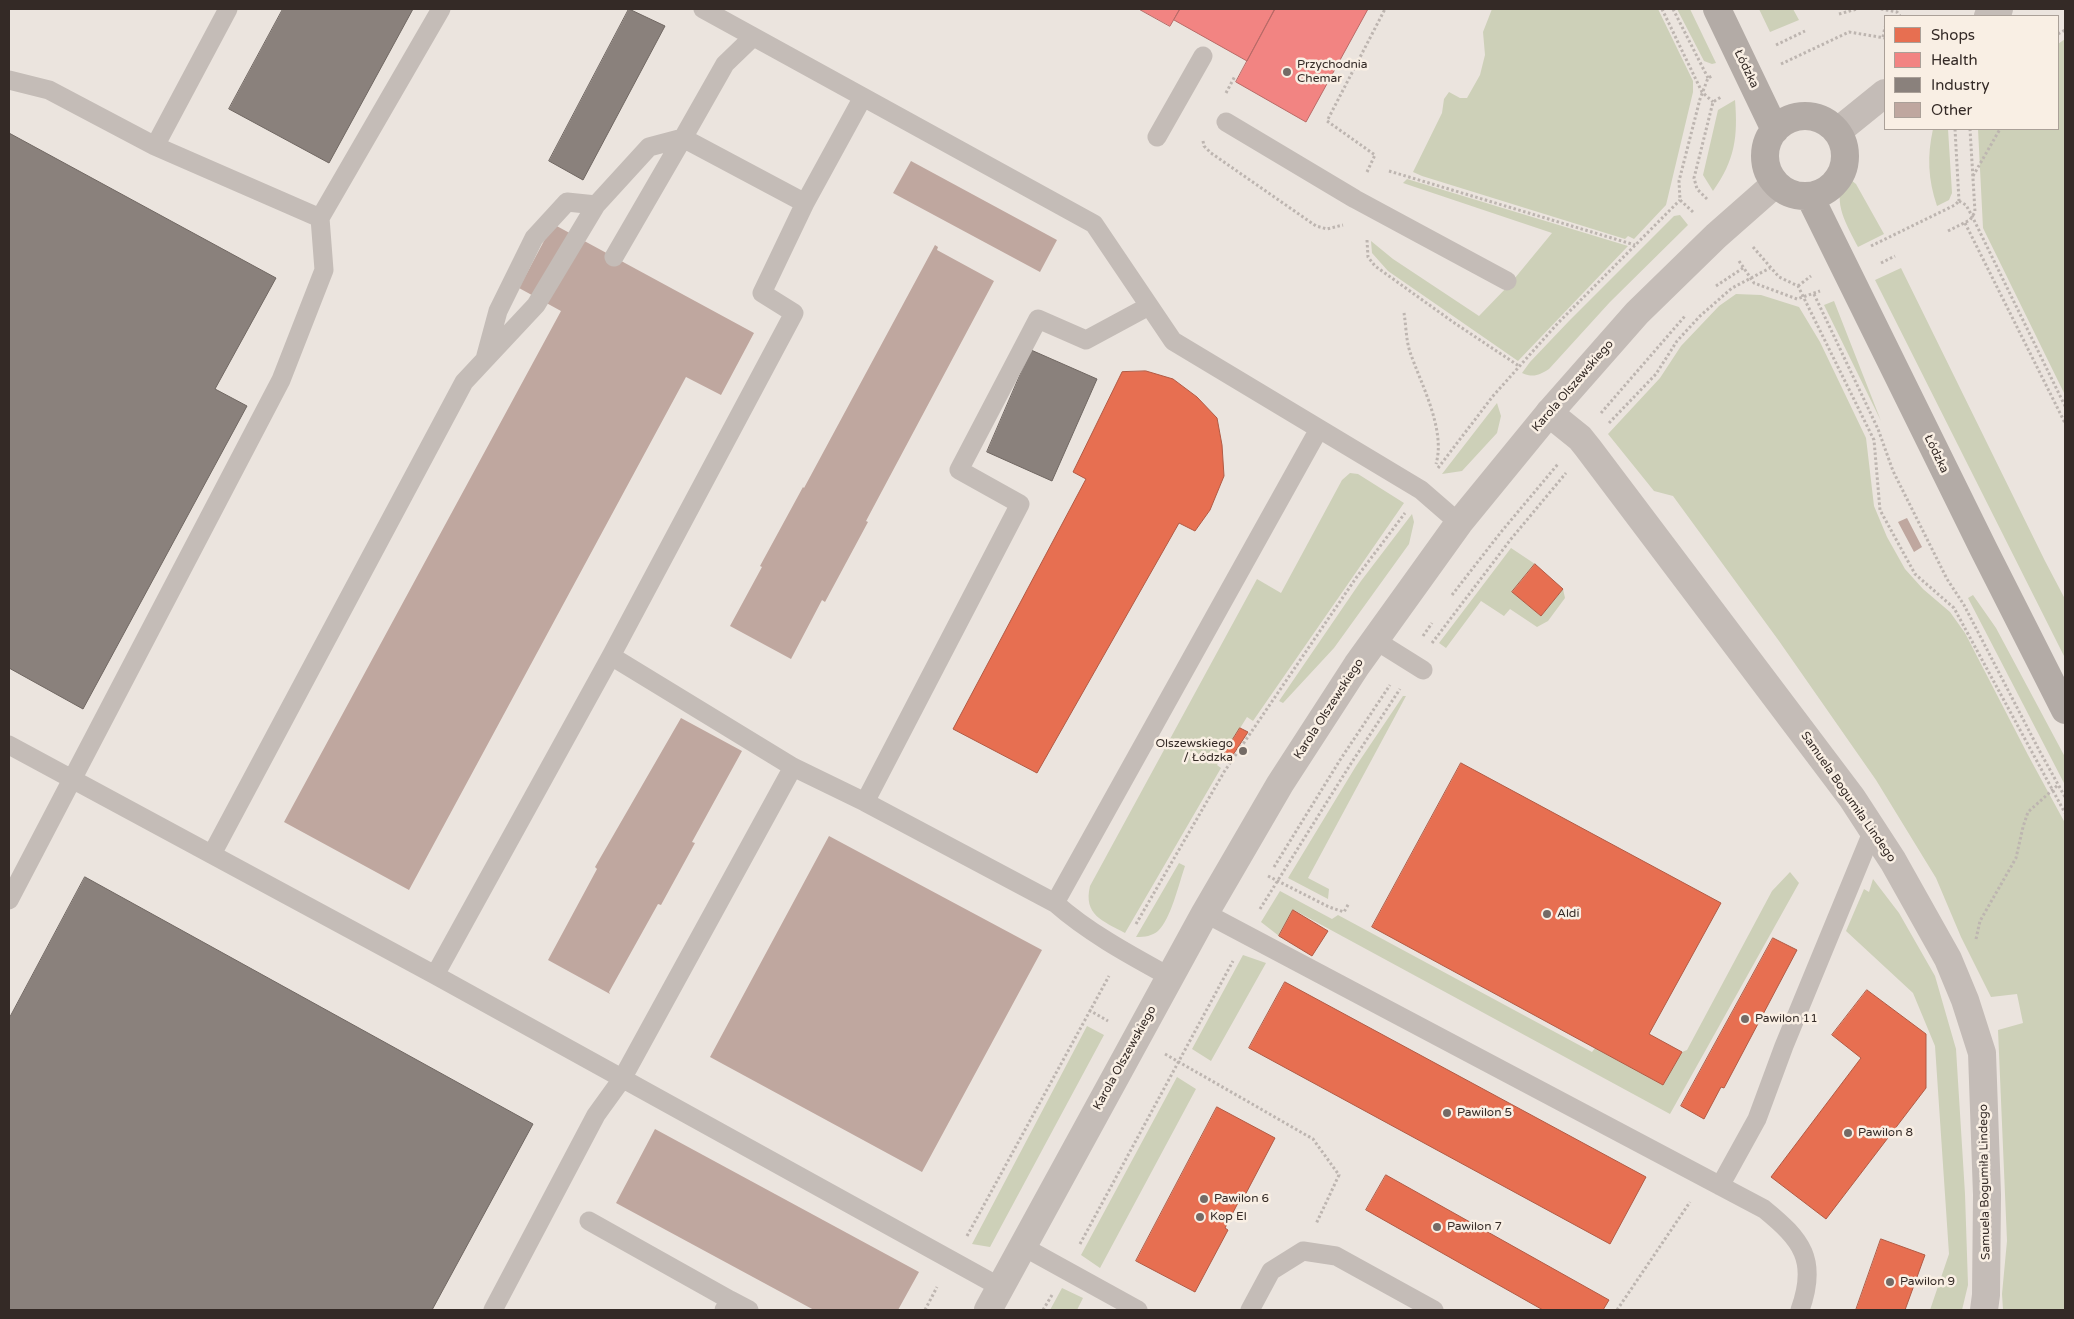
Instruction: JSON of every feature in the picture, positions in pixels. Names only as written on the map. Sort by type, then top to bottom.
[{"type":"main road","name":"Łódzka","points":[[1717,9],[1775,130]]},
{"type":"main road","points":[[1806,116],[1824,120],[1838,131],[1846,151],[1843,172],[1830,189],[1810,197],[1791,195],[1775,184],[1766,167],[1766,148],[1775,130],[1789,119],[1806,116]]},
{"type":"main road","name":"Łódzka","points":[[1810,197],[2065,710]]},
{"type":"street","points":[[1838,131],[1884,94]]},
{"type":"street","name":"Karola Olszewskiego","points":[[994,1299],[1170,977],[1280,784],[1375,640],[1460,524],[1549,413],[1637,313],[1716,236],[1775,184]]},
{"type":"street","name":"Samuela Bogumiła Lindego","points":[[1549,413],[1584,443],[1852,798],[1894,861],[1951,968],[1965,1000],[1982,1053],[1987,1195],[1984,1310]]},
{"type":"lane","points":[[155,146],[228,9]]},
{"type":"lane","points":[[9,900],[282,380],[324,270],[320,218],[441,9]]},
{"type":"lane","points":[[703,9],[1094,224],[1173,341],[1422,490],[1460,524]]},
{"type":"lane","points":[[614,257],[725,64],[753,37]]},
{"type":"lane","points":[[1157,137],[1203,56]]},
{"type":"lane","points":[[9,80],[49,90],[155,146],[320,218]]},
{"type":"lane","points":[[435,975],[611,656],[794,313],[762,293],[805,203],[864,97]]},
{"type":"lane","points":[[1226,122],[1355,199],[1507,281]]},
{"type":"lane","points":[[212,854],[464,382],[536,305],[596,205],[649,147],[683,138],[805,203]]},
{"type":"lane","points":[[484,362],[498,311],[534,238],[567,202],[596,205]]},
{"type":"lane","points":[[865,802],[1020,504],[959,470],[1038,318],[1086,340],[1149,306]]},
{"type":"lane","points":[[1055,903],[1319,429]]},
{"type":"lane","points":[[1375,640],[1415,665]]},
{"type":"lane","points":[[611,656],[793,767],[865,802],[1055,903],[1068,915],[1122,951],[1170,977]]},
{"type":"lane","points":[[9,744],[435,975],[622,1079],[994,1299]]},
{"type":"lane","points":[[493,1310],[596,1115],[622,1079],[793,767]]},
{"type":"lane","points":[[1712,1182],[1758,1119],[1784,1046],[1873,830]]},
{"type":"lane","points":[[1206,913],[1764,1209],[1797,1240],[1806,1260],[1808,1280],[1800,1310]]},
{"type":"lane","points":[[589,1221],[727,1305],[749,1310]]},
{"type":"lane","points":[[1022,1246],[1138,1310]]},
{"type":"lane","points":[[1250,1310],[1271,1271],[1303,1251],[1336,1256],[1434,1310]]},
{"type":"path","points":[[1355,199],[1375,155],[1327,122],[1385,9]]},
{"type":"path","points":[[1662,9],[1702,92],[1713,102]]},
{"type":"path","points":[[1673,9],[1708,78],[1702,92],[1679,181],[1680,200],[1697,216]]},
{"type":"path","points":[[1840,14],[1857,9]]},
{"type":"path","points":[[1880,9],[1889,10]]},
{"type":"path","points":[[1776,44],[1805,31]]},
{"type":"path","points":[[1786,62],[1849,32],[1884,38]]},
{"type":"path","points":[[1711,202],[1696,188],[1694,178],[1713,102],[1727,93]]},
{"type":"path","points":[[1867,248],[1955,205],[1959,201],[1955,130]]},
{"type":"path","points":[[1948,231],[1970,220],[1975,212],[1970,130]]},
{"type":"path","points":[[1973,177],[1999,130]]},
{"type":"path","points":[[1389,171],[1636,245]]},
{"type":"path","points":[[1959,201],[1966,206],[1972,216],[2065,406]]},
{"type":"path","points":[[1965,222],[2065,423]]},
{"type":"path","points":[[1368,240],[1368,256],[1375,266],[1453,322],[1519,366]]},
{"type":"path","points":[[1760,254],[1779,277],[1798,286],[1874,440],[1880,510],[1915,574],[1954,608],[2065,814]]},
{"type":"path","points":[[1740,261],[1742,268],[1754,283],[1798,299],[1814,294],[1878,429],[1893,471],[1947,579],[1964,605],[2065,798]]},
{"type":"path","points":[[1714,288],[1742,268]]},
{"type":"path","points":[[1448,600],[1501,532],[1584,443],[1656,374],[1677,341],[1700,316],[1732,288],[1770,268]]},
{"type":"path","points":[[1798,286],[1814,275]]},
{"type":"path","points":[[1263,884],[1340,760],[1584,443],[1692,309]]},
{"type":"path","points":[[1404,313],[1410,350],[1434,421],[1439,452],[1435,465]]},
{"type":"path","points":[[1044,1310],[1246,935],[1278,880],[1415,665],[1432,622]]},
{"type":"path","points":[[1951,968],[1972,958],[1980,921],[2012,867],[2028,812],[2058,785]]},
{"type":"path","points":[[1268,876],[1329,907],[1344,912],[1349,903]]},
{"type":"path","points":[[1089,1010],[1110,1022]]},
{"type":"path","points":[[1162,1051],[1313,1139],[1339,1175],[1303,1251]]},
{"type":"path","points":[[1164,1064],[1168,1055]]},
{"type":"path","points":[[1617,1310],[1679,1220],[1712,1182]]},
{"type":"green space","points":[[1492,9],[1658,9],[1693,81],[1693,92],[1666,205],[1634,239],[1628,236],[1625,239],[1413,172],[1442,113],[1444,99],[1449,92],[1460,98],[1467,98],[1480,75],[1485,55],[1483,32]]},
{"type":"green space","points":[[1677,9],[1690,9],[1716,63],[1712,64],[1704,61]]},
{"type":"green space","points":[[1759,9],[1793,9],[1799,20],[1770,32]]},
{"type":"green space","points":[[2065,39],[2065,395],[1983,228],[1978,130],[2059,130],[2059,43]]},
{"type":"green space","points":[[1735,100],[1736,125],[1733,148],[1726,169],[1713,191],[1703,175],[1718,110]]},
{"type":"green space","points":[[1933,130],[1948,130],[1952,193],[1949,200],[1937,206],[1929,168]]},
{"type":"green space","points":[[1407,179],[1628,246],[1518,361],[1388,271],[1372,253],[1371,241],[1393,259],[1479,316],[1510,284],[1552,233],[1403,183]]},
{"type":"green space","points":[[1845,180],[1851,180],[1856,184],[1884,234],[1858,247],[1842,214],[1840,205],[1841,188]]},
{"type":"green space","points":[[1680,215],[1688,225],[1610,302],[1549,369],[1536,375],[1522,373],[1569,321],[1674,216]]},
{"type":"green space","points":[[1901,268],[2065,599],[2065,658],[1875,280]]},
{"type":"green space","points":[[1736,294],[1761,295],[1799,307],[1820,342],[1866,438],[1874,506],[1887,537],[1905,569],[1923,589],[1950,612],[1965,633],[2065,823],[2065,1310],[2003,1310],[2002,1294],[2007,1241],[1998,1030],[2023,1023],[2017,994],[1991,997],[1961,937],[1936,878],[1876,780],[1779,641],[1673,496],[1654,491],[1608,434],[1660,378],[1681,346],[1719,306]]},
{"type":"green space","points":[[1834,301],[1881,421],[1824,305]]},
{"type":"green space","points":[[1497,403],[1501,416],[1497,433],[1462,471],[1442,474]]},
{"type":"green space","points":[[1350,473],[1358,474],[1404,503],[1253,721],[1247,717],[1217,765],[1221,768],[1125,933],[1102,921],[1092,910],[1089,904],[1090,886],[1257,579],[1281,593],[1342,480]]},
{"type":"green space","points":[[1412,514],[1414,522],[1409,544],[1334,648],[1283,703],[1279,701],[1361,581]]},
{"type":"green space","points":[[1511,548],[1535,564],[1512,592],[1541,616],[1563,589],[1565,598],[1548,621],[1537,627],[1510,609],[1504,616],[1481,601],[1446,648],[1439,643]]},
{"type":"green space","points":[[1973,595],[1996,628],[2065,757],[2065,785],[1968,598]]},
{"type":"green space","points":[[1403,696],[1406,696],[1308,878],[1329,889],[1328,899],[1288,878],[1356,766]]},
{"type":"green space","points":[[1179,863],[1185,866],[1171,910],[1163,925],[1153,934],[1136,937]]},
{"type":"green space","points":[[1790,872],[1799,883],[1670,1114],[1294,910],[1279,936],[1261,922],[1280,891],[1332,919],[1338,915],[1592,1052],[1595,1048],[1663,1085],[1682,1052],[1687,1050],[1772,891]]},
{"type":"green space","points":[[1873,879],[1899,913],[1935,976],[1956,1049],[1965,1194],[1968,1285],[1962,1310],[1930,1310],[1949,1254],[1935,1046],[1913,993],[1846,931],[1864,889],[1869,892]]},
{"type":"green space","points":[[1243,955],[1266,963],[1211,1061],[1192,1049]]},
{"type":"green space","points":[[1087,1026],[1104,1035],[990,1247],[972,1244]]},
{"type":"green space","points":[[1177,1077],[1196,1089],[1100,1268],[1081,1255]]},
{"type":"green space","points":[[1062,1288],[1083,1298],[1077,1310],[1050,1310]]},
{"type":"building: Shops","points":[[1146,371],[1173,379],[1197,397],[1217,418],[1222,445],[1224,476],[1210,510],[1195,531],[1179,523],[1037,773],[953,729],[1086,479],[1073,472],[1122,372]]},
{"type":"building: Shops","points":[[1535,564],[1563,589],[1541,616],[1512,592]]},
{"type":"building: Shops","points":[[1240,728],[1248,732],[1229,761],[1222,757]]},
{"type":"building: Shops","name":"Aldi","points":[[1461,763],[1721,903],[1649,1034],[1682,1052],[1663,1085],[1372,927]]},
{"type":"building: Shops","points":[[1293,910],[1328,931],[1312,956],[1279,936]]},
{"type":"building: Shops","name":"Pawilon 11","points":[[1773,938],[1797,950],[1724,1088],[1721,1087],[1704,1119],[1681,1106]]},
{"type":"building: Shops","name":"Pawilon 5","points":[[1285,982],[1646,1177],[1610,1244],[1249,1048]]},
{"type":"building: Shops","name":"Pawilon 8","points":[[1867,990],[1926,1034],[1926,1088],[1826,1219],[1771,1177],[1861,1058],[1832,1035]]},
{"type":"building: Shops","name":"Pawilon 6","points":[[1217,1107],[1275,1138],[1243,1199],[1240,1199],[1225,1228],[1228,1230],[1195,1292],[1136,1261]]},
{"type":"building: Shops","name":"Pawilon 7","points":[[1386,1175],[1609,1300],[1603,1310],[1543,1310],[1366,1210]]},
{"type":"building: Shops","name":"Pawilon 9","points":[[1881,1239],[1925,1255],[1905,1310],[1856,1310]]},
{"type":"building: Health","points":[[1139,9],[1180,9],[1170,26]]},
{"type":"building: Health","points":[[1180,9],[1275,9],[1247,61],[1174,20]]},
{"type":"building: Health","name":"Przychodnia Chemar","points":[[1275,9],[1368,9],[1306,122],[1236,82]]},
{"type":"building: Industry","points":[[283,9],[413,9],[329,163],[229,109]]},
{"type":"building: Industry","points":[[629,9],[665,26],[583,180],[549,161]]},
{"type":"building: Industry","points":[[9,133],[276,278],[215,389],[247,406],[83,709],[9,668]]},
{"type":"building: Industry","points":[[1031,350],[1097,379],[1052,481],[987,452]]},
{"type":"building: Industry","points":[[85,877],[533,1124],[432,1310],[9,1310],[9,1019]]},
{"type":"building: Other","points":[[911,161],[1057,240],[1040,272],[893,193]]},
{"type":"building: Other","points":[[553,224],[754,333],[721,395],[686,377],[409,890],[284,822],[561,311],[519,288]]},
{"type":"building: Other","points":[[935,245],[938,247],[937,250],[994,281],[866,521],[868,522],[825,602],[822,600],[791,659],[730,626],[762,567],[760,566]]},
{"type":"building: Other","points":[[1907,518],[1922,547],[1914,552],[1898,522]]},
{"type":"building: Other","points":[[681,718],[742,751],[692,842],[695,843],[661,905],[658,904],[609,992],[610,994],[548,960],[597,869],[595,867]]},
{"type":"building: Other","points":[[829,836],[1042,950],[922,1172],[710,1057]]},
{"type":"building: Other","points":[[655,1129],[919,1272],[898,1310],[814,1310],[616,1203]]},
{"type":"place","name":"Przychodnia Chemar","points":[[1287,72]]},
{"type":"place","name":"Olszewskiego / Łódzka","points":[[1243,751]]},
{"type":"place","name":"Aldi","points":[[1547,914]]},
{"type":"place","name":"Pawilon 11","points":[[1745,1019]]},
{"type":"place","name":"Pawilon 5","points":[[1447,1113]]},
{"type":"place","name":"Pawilon 8","points":[[1848,1133]]},
{"type":"place","name":"Pawilon 6","points":[[1204,1199]]},
{"type":"place","name":"Kop El","points":[[1200,1217]]},
{"type":"place","name":"Pawilon 7","points":[[1437,1227]]},
{"type":"place","name":"Pawilon 9","points":[[1890,1282]]}]
